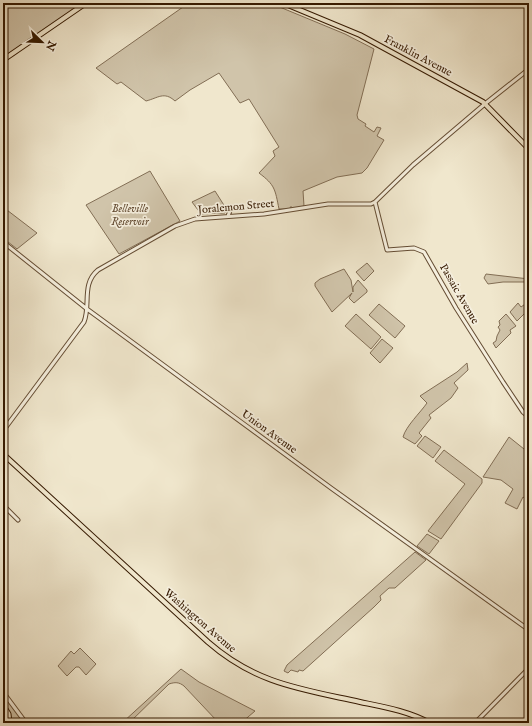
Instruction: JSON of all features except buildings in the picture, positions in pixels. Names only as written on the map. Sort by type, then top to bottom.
[{"type":"highway","points":[[3,706],[8,714],[10,723]]},
{"type":"highway","points":[[3,719],[6,723]]},
{"type":"main road","points":[[3,60],[86,3]]},
{"type":"main road","name":"Franklin Avenue","points":[[283,3],[360,35],[486,103],[529,149]]},
{"type":"main road","name":"Washington Avenue","points":[[3,454],[207,641],[239,666],[278,683],[393,709],[430,723]]},
{"type":"street","points":[[375,202],[406,171],[486,103],[529,69]]},
{"type":"street","name":"Joralemon Street","points":[[3,431],[82,324],[86,316],[88,284],[92,276],[98,270],[182,223],[199,218],[280,212],[334,204],[371,204],[375,202]]},
{"type":"street","name":"Passaic Avenue","points":[[375,202],[387,250],[414,248],[424,252],[456,308],[503,382],[523,412],[529,417]]},
{"type":"street","points":[[228,216],[231,208]]},
{"type":"street","name":"Union Avenue","points":[[3,242],[87,309],[331,488],[529,630]]},
{"type":"street","points":[[3,505],[18,520]]},
{"type":"street","points":[[476,723],[529,668]]},
{"type":"street","points":[[3,692],[26,723]]},
{"type":"green space","points":[[3,3],[83,3],[3,58]]},
{"type":"green space","points":[[180,3],[270,3],[345,34],[374,49],[357,115],[358,119],[366,124],[365,126],[374,132],[377,127],[381,128],[377,136],[384,140],[367,168],[362,173],[337,177],[303,191],[304,206],[292,209],[292,207],[290,207],[291,209],[279,209],[274,188],[259,173],[275,156],[273,151],[279,147],[249,99],[240,103],[219,73],[190,90],[175,101],[168,96],[164,96],[146,101],[121,82],[117,84],[96,68],[183,7]]},
{"type":"green space","name":"Belleville Reservoir","points":[[150,171],[180,221],[119,254],[86,205]]},
{"type":"green space","points":[[215,191],[227,210],[225,213],[201,214],[192,202]]},
{"type":"green space","points":[[3,207],[37,233],[17,249],[3,238]]},
{"type":"green space","points":[[367,263],[374,271],[364,281],[356,272]]},
{"type":"green space","points":[[344,269],[351,280],[353,292],[353,287],[358,280],[367,292],[354,303],[349,298],[352,293],[332,312],[315,286],[315,283],[320,279]]},
{"type":"green space","points":[[486,274],[529,279],[529,282],[503,282],[488,284],[484,278]]},
{"type":"green space","points":[[528,302],[529,312],[526,315],[524,314],[517,321],[510,312],[518,303],[521,307]]},
{"type":"green space","points":[[379,304],[405,326],[395,338],[369,315]]},
{"type":"green space","points":[[356,314],[381,337],[371,349],[345,326]]},
{"type":"green space","points":[[506,314],[516,326],[510,330],[511,333],[496,348],[493,343],[496,341],[500,330],[498,327],[500,325],[499,321]]},
{"type":"green space","points":[[382,339],[393,348],[380,363],[370,353]]},
{"type":"green space","points":[[467,363],[468,370],[454,383],[458,388],[451,398],[429,415],[431,418],[419,433],[422,436],[415,444],[403,437],[410,424],[427,403],[420,396],[457,372]]},
{"type":"green space","points":[[425,436],[441,447],[433,458],[417,446]]},
{"type":"green space","points":[[509,437],[529,453],[529,501],[523,497],[517,509],[505,503],[513,489],[501,480],[483,477]]},
{"type":"green space","points":[[444,450],[482,479],[482,483],[441,539],[428,531],[465,484],[435,461]]},
{"type":"green space","points":[[427,534],[439,541],[429,554],[417,546]]},
{"type":"green space","points":[[415,552],[426,560],[395,588],[389,588],[380,596],[381,600],[374,607],[303,671],[299,670],[298,672],[291,670],[288,673],[284,671],[287,665]]},
{"type":"green space","points":[[80,648],[96,664],[86,675],[79,667],[76,667],[67,676],[58,666],[71,651],[74,654]]},
{"type":"green space","points":[[181,669],[199,682],[255,711],[241,723],[216,723],[217,721],[184,686],[175,683],[169,684],[129,723],[122,723]]},
{"type":"green space","points":[[3,693],[25,723],[9,723],[3,715]]}]
